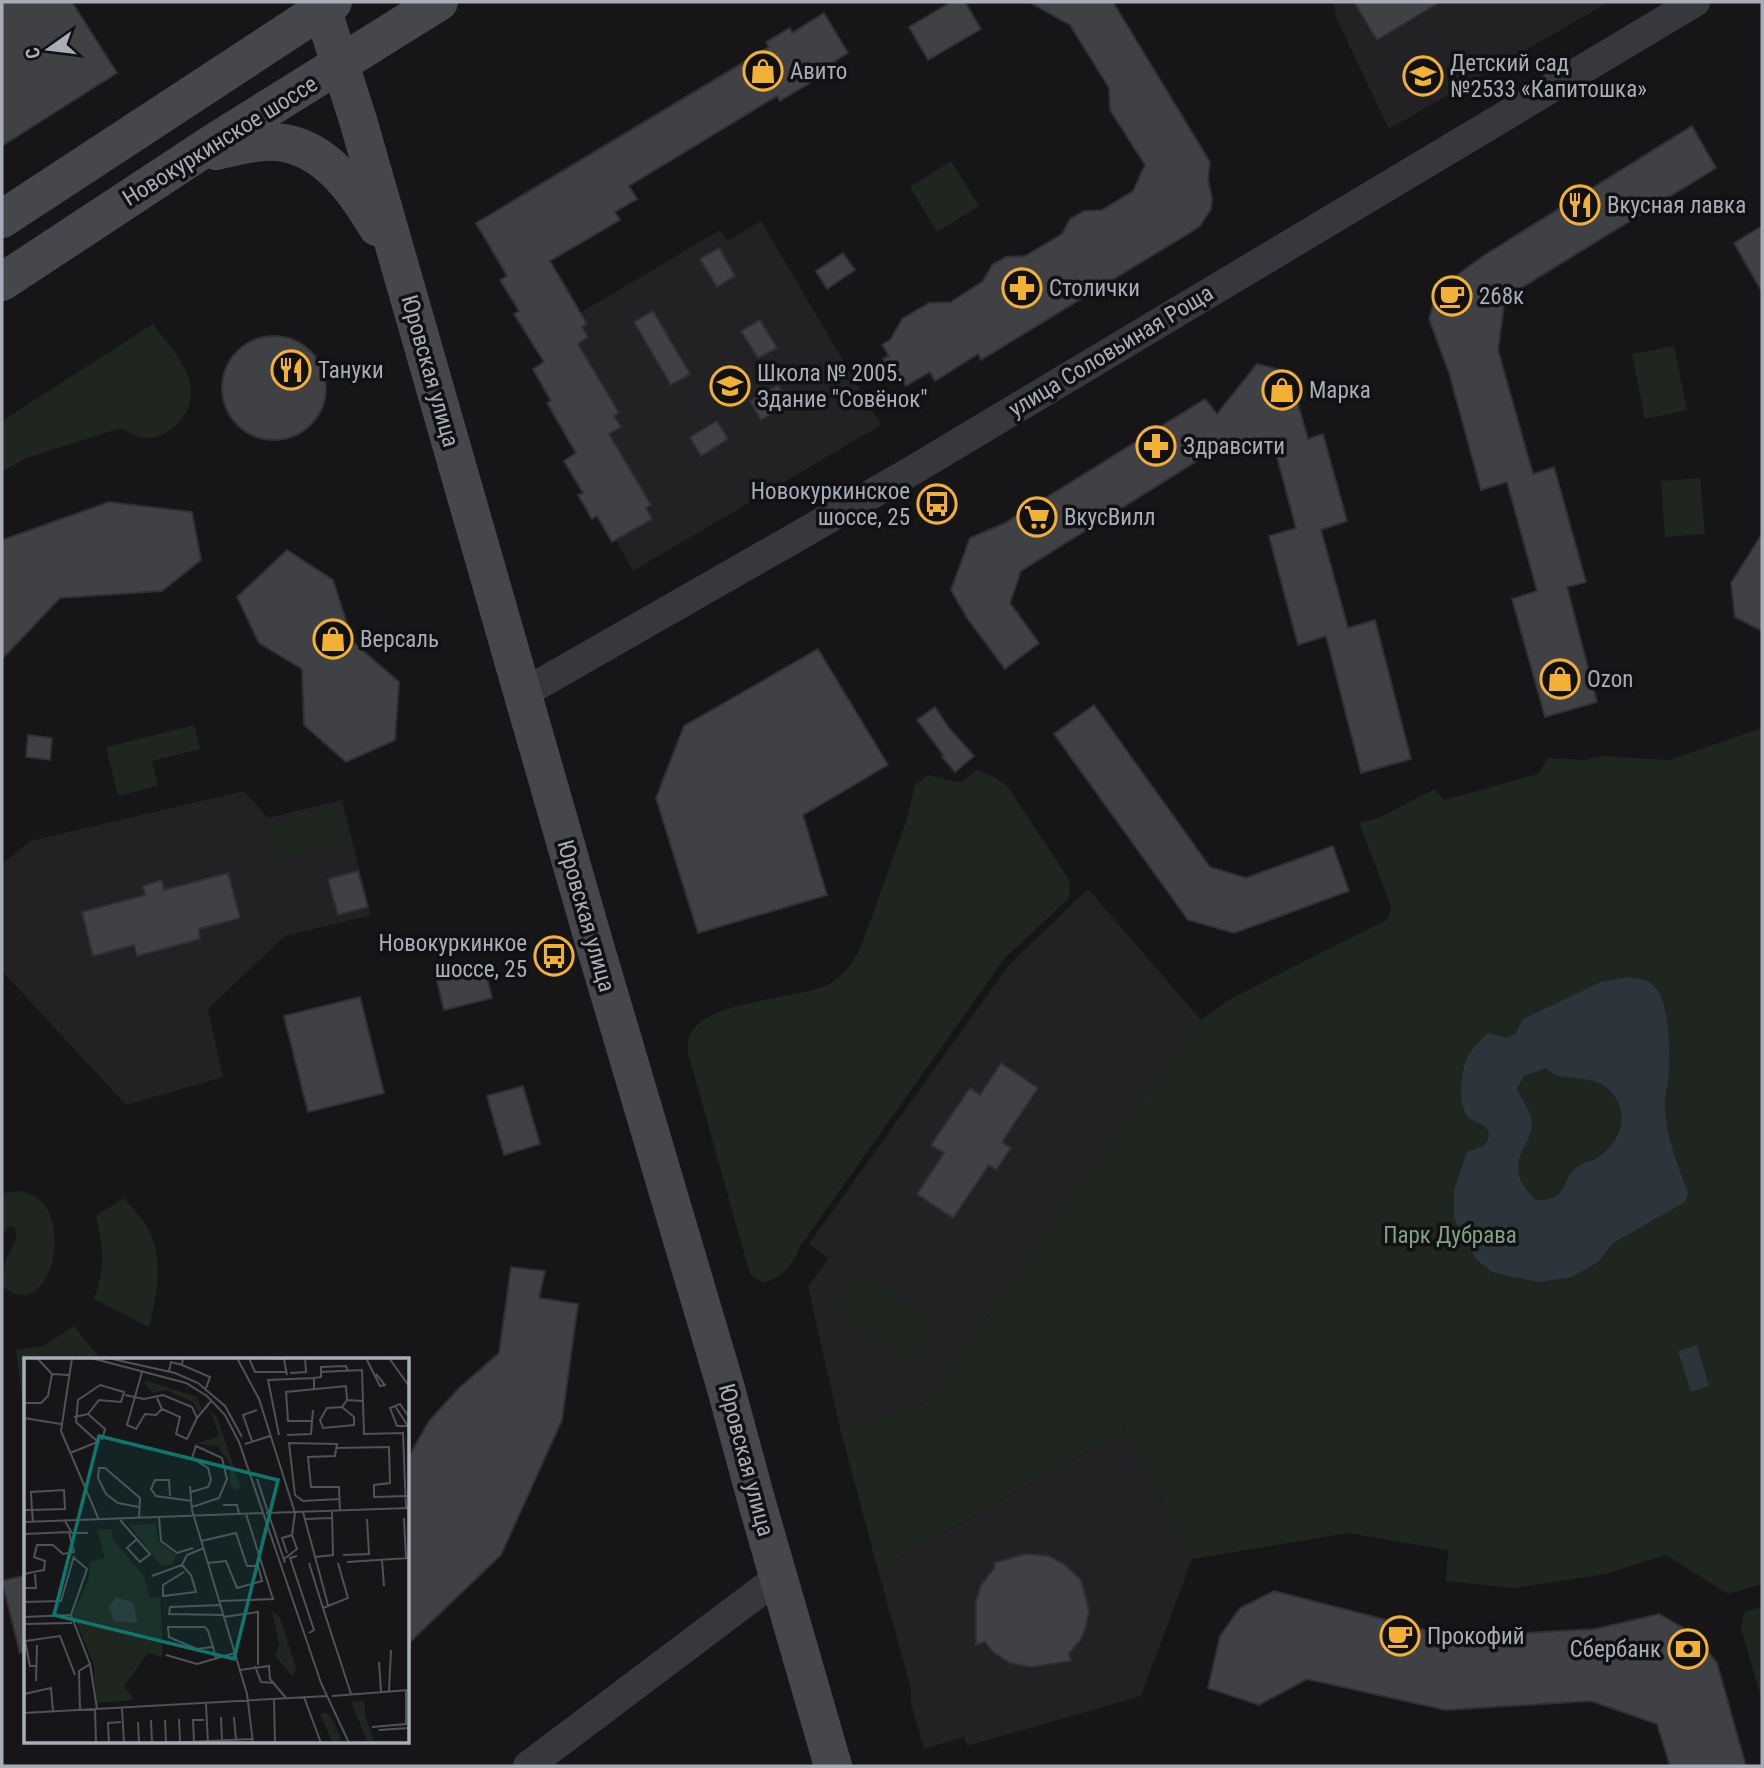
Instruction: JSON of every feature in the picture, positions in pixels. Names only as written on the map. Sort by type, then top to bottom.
[{"type":"street","name":"Новокуркинское шоссе","points":[[2,282],[193,157],[439,2]]},
{"type":"street","name":"улица Соловьиная Роща","points":[[522,694],[910,472],[1695,2]]},
{"type":"street","name":"Юровская улица","points":[[325,4],[340,65],[725,1385],[833,1766]]},
{"type":"street","points":[[2,219],[325,4]]},
{"type":"street","points":[[193,157],[265,141],[307,150],[323,159],[347,182],[399,264]]},
{"type":"street","points":[[528,1766],[779,1577]]},
{"type":"shaded area","name":"Детский сад №2533 «Капитошка»","points":[[1333,2],[1609,2],[1389,129],[1338,22]]},
{"type":"shaded area","name":"Школа № 2005. Здание \"Совёнок\"","points":[[761,221],[881,425],[633,571],[616,540],[651,519],[646,508],[650,505],[604,437],[621,427],[614,416],[619,413],[585,355],[573,347],[588,337],[582,327],[587,324],[580,313],[720,230],[727,241]]},
{"type":"shaded area","points":[[244,791],[268,818],[342,800],[371,915],[285,936],[208,1009],[223,1077],[126,1105],[2,971],[2,864],[30,841]]},
{"type":"shaded area","points":[[1088,889],[1201,1020],[927,1402],[840,1428],[808,1287],[829,1258],[809,1244],[1009,965]]},
{"type":"shaded area","points":[[1628,977],[1641,979],[1653,985],[1662,1001],[1669,1048],[1666,1121],[1688,1193],[1685,1202],[1613,1243],[1598,1262],[1572,1277],[1540,1282],[1492,1272],[1477,1260],[1463,1239],[1454,1217],[1454,1190],[1467,1152],[1484,1146],[1489,1135],[1484,1126],[1467,1116],[1464,1110],[1461,1084],[1464,1066],[1474,1047],[1488,1033],[1507,1038],[1515,1034],[1523,1019],[1601,982]],"holes":[[[1546,1068],[1557,1075],[1595,1081],[1607,1088],[1618,1103],[1622,1121],[1616,1138],[1605,1152],[1575,1169],[1555,1197],[1536,1200],[1519,1175],[1521,1153],[1532,1124],[1517,1088],[1524,1076]]]},
{"type":"shaded area","points":[[1697,1345],[1709,1386],[1691,1392],[1678,1351]]},
{"type":"shaded area","points":[[1125,1430],[1192,1559],[1141,1696],[967,1746],[964,1737],[924,1749],[911,1703],[911,1689],[878,1570]]},
{"type":"green space","points":[[951,161],[979,206],[937,232],[910,187]]},
{"type":"green space","points":[[153,324],[186,371],[191,389],[191,398],[184,416],[171,430],[145,438],[120,428],[24,459],[2,472],[2,421]]},
{"type":"green space","points":[[1674,346],[1687,410],[1645,419],[1632,354]]},
{"type":"green space","points":[[1700,478],[1705,534],[1665,537],[1661,481]]},
{"type":"green space","points":[[194,725],[200,749],[152,761],[158,786],[118,796],[106,747]]},
{"type":"green space","name":"Парк Дубрава","points":[[1762,728],[1762,1584],[1728,1594],[1666,1555],[1606,1574],[1514,1588],[1446,1581],[1448,1550],[1348,1533],[1192,1559],[1125,1430],[878,1570],[840,1428],[927,1402],[1201,1020],[1230,999],[1388,919],[1391,906],[1359,823],[1378,818],[1435,789],[1444,800],[1538,774],[1548,758],[1585,760],[1603,756],[1669,760]]},
{"type":"green space","points":[[977,770],[993,776],[1007,786],[1070,881],[1069,898],[1004,959],[799,1248],[790,1265],[764,1283],[750,1274],[688,1053],[689,1037],[698,1024],[712,1015],[753,1002],[815,989],[839,977],[861,947],[907,819],[915,785],[928,775],[961,783]]},
{"type":"green space","points":[[338,806],[347,841],[274,860],[265,825]]},
{"type":"green space","points":[[21,1191],[36,1197],[47,1208],[53,1224],[55,1242],[53,1260],[47,1276],[38,1288],[27,1295],[13,1293],[2,1283],[4,1266],[16,1235],[15,1228],[10,1226],[2,1235],[2,1195]]},
{"type":"green space","points":[[124,1198],[148,1229],[156,1252],[156,1291],[149,1327],[94,1299],[102,1258],[96,1216]]},
{"type":"green space","points":[[863,1273],[938,1322],[911,1363],[837,1313]]},
{"type":"green space","points":[[74,1326],[99,1358],[24,1358],[22,1395],[16,1350],[44,1346]]},
{"type":"green space","points":[[1762,1607],[1762,1701],[1741,1628],[1744,1612]]},
{"type":"building","points":[[2,2],[72,2],[117,73],[2,146]]},
{"type":"building","points":[[951,2],[965,2],[981,29],[928,60],[909,27]]},
{"type":"building","points":[[1029,2],[1113,2],[1210,162],[1208,179],[1211,209],[1200,226],[1191,232],[981,360],[978,354],[935,381],[930,372],[906,386],[897,372],[893,375],[883,359],[889,356],[882,345],[891,339],[902,319],[929,303],[951,302],[983,281],[992,265],[1006,257],[1025,256],[1062,234],[1070,219],[1084,211],[1102,210],[1133,191],[1145,165],[1110,110],[1109,88],[1070,25]]},
{"type":"building","points":[[1354,2],[1440,2],[1377,40]]},
{"type":"building","points":[[824,13],[848,53],[835,61],[838,66],[780,101],[777,96],[629,186],[637,199],[615,212],[620,220],[550,261],[587,324],[582,327],[588,337],[578,344],[619,413],[614,416],[621,427],[609,434],[651,505],[646,508],[652,519],[612,542],[597,516],[592,519],[578,495],[583,493],[564,461],[576,453],[547,403],[551,401],[533,369],[544,362],[514,314],[519,311],[500,280],[507,276],[476,223],[769,47],[766,42],[790,28],[792,33]]},
{"type":"building","points":[[1692,126],[1716,168],[1505,298],[1498,350],[1533,474],[1554,467],[1586,582],[1567,587],[1597,702],[1545,717],[1512,599],[1537,591],[1507,482],[1481,490],[1449,373],[1429,319],[1437,290],[1483,256]]},
{"type":"building","points":[[1762,226],[1762,292],[1734,243]]},
{"type":"building","points":[[719,248],[735,276],[717,287],[700,259]]},
{"type":"building","points":[[843,253],[855,270],[827,289],[816,271]]},
{"type":"building","points":[[653,311],[690,374],[671,385],[634,322]]},
{"type":"building","points":[[760,320],[777,348],[758,358],[741,331]]},
{"type":"building","points":[[274,336],[294,340],[311,351],[322,368],[326,388],[322,408],[311,425],[294,436],[274,440],[254,436],[237,425],[226,408],[222,388],[226,368],[237,351],[254,340]]},
{"type":"building","points":[[1257,364],[1289,372],[1308,439],[1323,434],[1347,521],[1321,530],[1348,628],[1375,620],[1411,759],[1361,773],[1326,636],[1298,645],[1269,536],[1296,528],[1274,446],[1229,441],[1021,571],[1010,603],[1039,643],[1005,669],[967,618],[951,590],[970,538],[1005,523],[1205,399],[1217,414]]},
{"type":"building","points":[[778,385],[789,403],[761,420],[750,401]]},
{"type":"building","points":[[717,421],[728,439],[701,456],[690,437]]},
{"type":"building","points":[[109,502],[192,512],[201,560],[162,591],[60,598],[2,659],[2,540]]},
{"type":"building","points":[[1762,534],[1762,631],[1735,617],[1731,583]]},
{"type":"building","points":[[287,550],[333,580],[353,642],[399,682],[395,740],[346,762],[304,725],[302,669],[259,643],[237,597]]},
{"type":"building","points":[[818,649],[888,765],[803,815],[827,895],[698,933],[656,798],[684,726]]},
{"type":"building","points":[[1094,705],[1210,867],[1246,878],[1333,846],[1349,891],[1234,933],[1188,920],[1054,734]]},
{"type":"building","points":[[935,707],[948,727],[974,756],[955,772],[917,720]]},
{"type":"building","points":[[28,735],[52,738],[50,760],[26,757]]},
{"type":"building","points":[[358,871],[368,907],[338,915],[328,879]]},
{"type":"building","points":[[228,873],[240,918],[199,929],[200,939],[137,956],[134,945],[93,956],[82,912],[145,895],[143,886],[162,880],[164,890]]},
{"type":"building","points":[[484,965],[492,998],[444,1010],[436,977]]},
{"type":"building","points":[[360,997],[384,1093],[308,1112],[284,1016]]},
{"type":"building","points":[[1001,1063],[1038,1088],[1002,1142],[1011,1148],[996,1170],[989,1165],[953,1218],[917,1194],[944,1153],[931,1145],[970,1088],[980,1095]]},
{"type":"building","points":[[523,1086],[540,1144],[504,1155],[487,1096]]},
{"type":"building","points":[[511,1267],[545,1271],[539,1298],[578,1304],[562,1420],[501,1555],[410,1642],[410,1454],[429,1421],[458,1389],[499,1353]]},
{"type":"building","points":[[1025,1554],[1049,1556],[1064,1564],[1081,1580],[1089,1610],[1080,1641],[1069,1653],[1071,1661],[1031,1667],[1010,1663],[993,1652],[985,1642],[976,1645],[976,1601],[981,1585],[995,1567],[994,1563]]},
{"type":"building","points":[[24,1576],[24,1652],[20,1653],[2,1581]]},
{"type":"building","points":[[1274,1591],[1453,1637],[1595,1629],[1659,1614],[1694,1634],[1717,1663],[1746,1766],[1670,1766],[1657,1724],[1591,1701],[1445,1710],[1307,1679],[1259,1705],[1208,1688],[1220,1636],[1240,1608]]},
{"type":"place","name":"Авито","points":[[763,71]]},
{"type":"place","name":"Детский сад №2533 «Капитошка»","points":[[1423,76]]},
{"type":"place","name":"Вкусная лавка","points":[[1580,205]]},
{"type":"place","name":"Столички","points":[[1022,288]]},
{"type":"place","name":"268к","points":[[1452,296]]},
{"type":"place","name":"Тануки","points":[[291,370]]},
{"type":"place","name":"Школа № 2005. Здание \"Совёнок\"","points":[[730,386]]},
{"type":"place","name":"Марка","points":[[1282,390]]},
{"type":"place","name":"Здравсити","points":[[1156,446]]},
{"type":"place","name":"Новокуркинское шоссе, 25","points":[[937,504]]},
{"type":"place","name":"ВкусВилл","points":[[1037,517]]},
{"type":"place","name":"Версаль","points":[[333,639]]},
{"type":"place","name":"Ozon","points":[[1560,679]]},
{"type":"place","name":"Новокуркинкое шоссе, 25","points":[[554,956]]},
{"type":"place","name":"Прокофий","points":[[1400,1636]]},
{"type":"place","name":"Сбербанк","points":[[1688,1649]]}]
